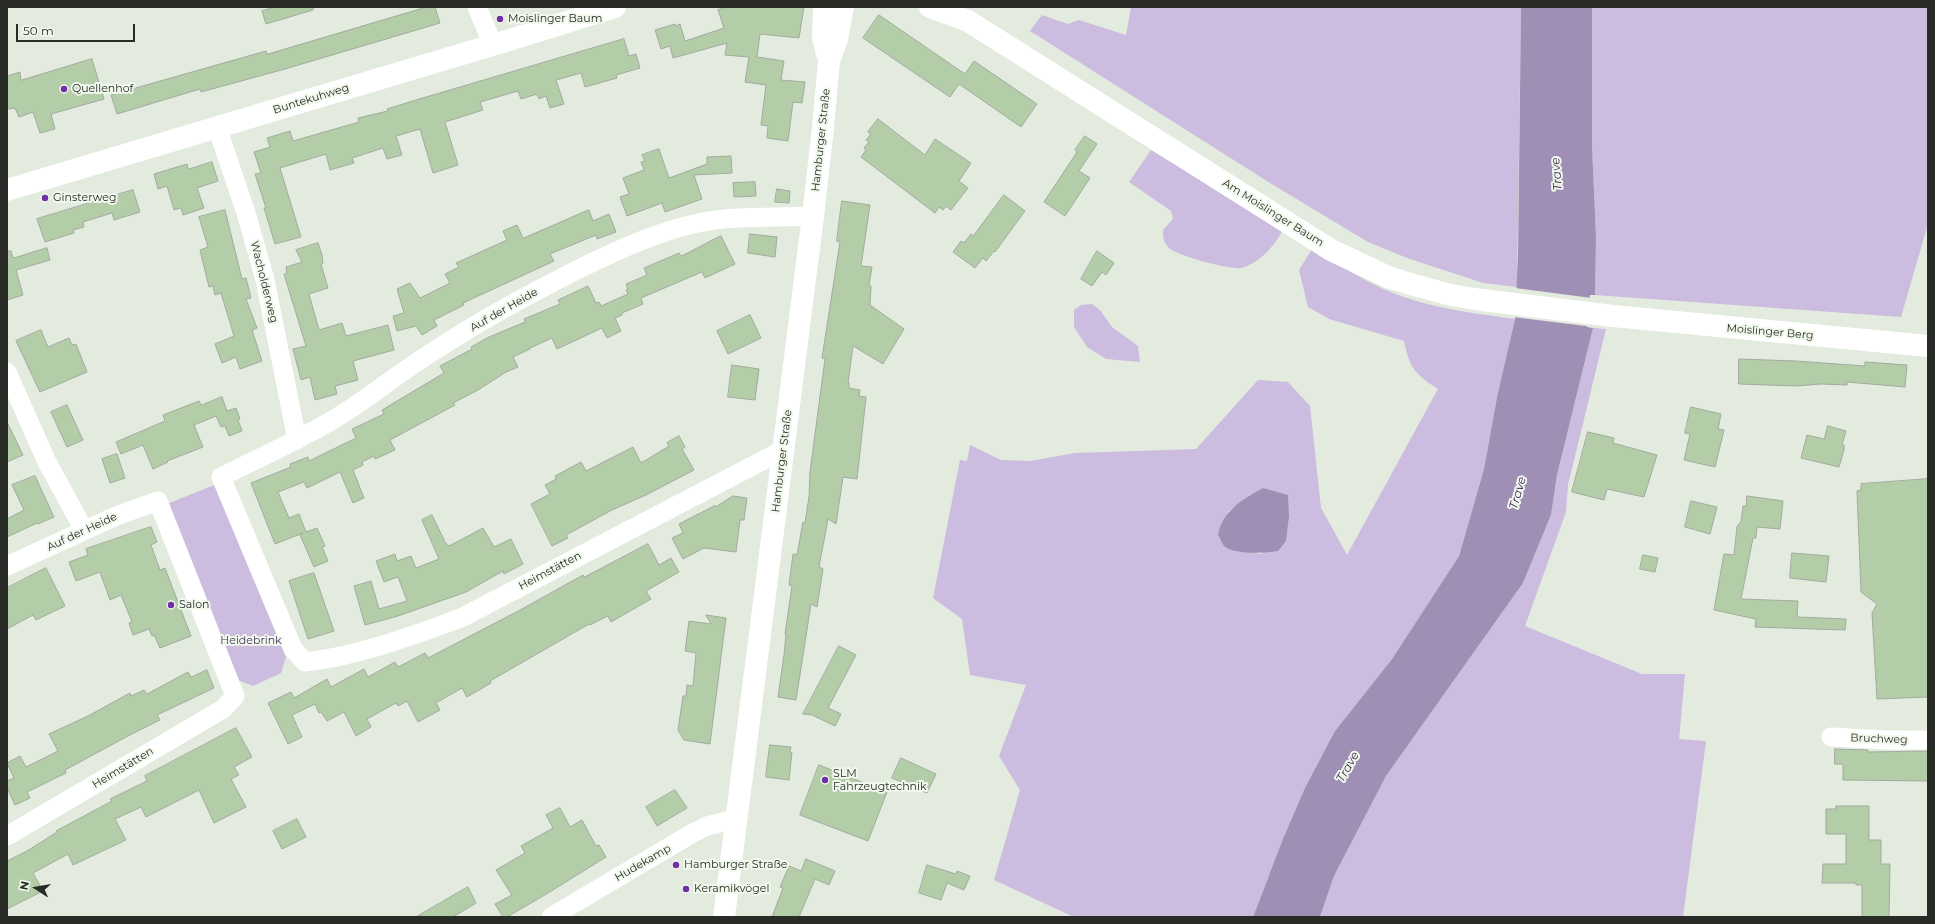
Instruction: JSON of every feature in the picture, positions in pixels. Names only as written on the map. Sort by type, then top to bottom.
[{"type":"main road","name":"Buntekuhweg","points":[[7,190],[493,45],[615,7]]},
{"type":"main road","points":[[824,7],[823,37],[829,61]]},
{"type":"main road","name":"Hamburger Straße","points":[[724,917],[738,818],[813,216],[829,61],[837,38],[843,7]]},
{"type":"main road","name":"Am Moislinger Baum","points":[[930,7],[961,14],[1331,250],[1388,277],[1451,295],[1503,303],[1613,316]]},
{"type":"main road","name":"Moislinger Berg","points":[[1613,316],[1928,346]]},
{"type":"street","points":[[477,7],[493,45]]},
{"type":"street","name":"Wacholderweg","points":[[217,127],[246,213],[265,280],[298,440]]},
{"type":"street","name":"Auf der Heide","points":[[305,662],[293,649],[221,477],[298,440],[344,413],[434,350],[544,287],[631,243],[704,222],[755,216],[813,216]]},
{"type":"street","points":[[7,372],[46,462],[84,530]]},
{"type":"street","name":"Heimstätten","points":[[305,662],[327,659],[409,637],[461,618],[783,450]]},
{"type":"street","name":"Auf der Heide","points":[[7,566],[116,516],[158,500],[235,696]]},
{"type":"street","name":"Heimstätten","points":[[7,836],[223,708],[235,696]]},
{"type":"street","name":"Bruchweg","points":[[1831,737],[1888,740],[1928,740]]},
{"type":"street","name":"Hudekamp","points":[[551,917],[707,826],[738,818]]},
{"type":"green space","points":[[1131,7],[1521,7],[1517,287],[1483,283],[1407,258],[1368,242],[1270,183],[1030,31],[1042,15],[1068,24],[1079,20],[1126,35]]},
{"type":"green space","points":[[1592,7],[1928,7],[1928,224],[1901,317],[1595,295],[1596,236],[1592,146]]},
{"type":"green space","points":[[1151,150],[1283,230],[1275,242],[1260,258],[1248,266],[1241,268],[1226,267],[1203,261],[1172,250],[1165,243],[1163,234],[1163,230],[1173,219],[1171,211],[1129,182]]},
{"type":"green space","points":[[1312,249],[1360,277],[1397,295],[1448,309],[1515,319],[1497,397],[1484,469],[1459,556],[1392,659],[1335,731],[1267,880],[1253,917],[1074,917],[994,880],[1020,790],[999,756],[1026,685],[970,675],[962,619],[933,598],[960,460],[967,461],[970,445],[1001,460],[1030,461],[1075,453],[1196,449],[1258,380],[1288,382],[1310,406],[1321,508],[1347,555],[1438,389],[1419,375],[1411,365],[1404,341],[1329,319],[1308,307],[1299,270]],"holes":[[[1263,488],[1289,517],[1286,541],[1260,554],[1251,552],[1228,512],[1249,495]]]},
{"type":"green space","points":[[1092,304],[1100,310],[1112,327],[1138,346],[1140,362],[1106,359],[1087,347],[1074,327],[1074,310],[1081,305]]},
{"type":"green space","points":[[1593,328],[1606,329],[1568,485],[1566,512],[1525,626],[1642,674],[1685,674],[1679,739],[1706,741],[1683,917],[1320,917],[1334,876],[1386,776],[1523,583],[1551,515],[1557,475]]},
{"type":"green space","name":"Heidebrink","points":[[219,483],[286,657],[281,673],[253,686],[238,680],[167,504]]},
{"type":"water","name":"Trave","points":[[1521,7],[1592,7],[1592,146],[1596,236],[1595,295],[1590,295],[1587,327],[1593,328],[1557,475],[1551,515],[1523,583],[1386,776],[1334,876],[1320,917],[1253,917],[1283,839],[1305,788],[1335,731],[1392,659],[1459,556],[1484,469],[1497,397],[1515,319],[1518,256]]},
{"type":"water","points":[[1263,488],[1288,495],[1289,517],[1286,541],[1278,551],[1266,552],[1250,553],[1235,551],[1224,546],[1218,535],[1224,519],[1241,501]]},
{"type":"pier","points":[[1515,288],[1592,298],[1589,325],[1594,327],[1513,317]]},
{"type":"building","points":[[276,7],[313,7],[313,10],[266,24],[262,11]]},
{"type":"building","points":[[427,7],[435,7],[440,23],[285,69],[201,92],[200,89],[117,114],[111,95],[266,51],[267,54]]},
{"type":"building","points":[[728,7],[804,7],[799,38],[760,34],[757,57],[784,61],[781,80],[805,82],[802,103],[793,102],[788,141],[767,138],[768,126],[761,125],[766,85],[745,82],[749,57],[725,55],[727,43],[673,58],[670,46],[661,49],[655,30],[680,24],[685,41],[724,28],[718,10]]},
{"type":"building","points":[[879,15],[965,74],[974,61],[1037,104],[1021,127],[959,84],[950,97],[863,38]]},
{"type":"building","points":[[624,39],[629,56],[636,54],[640,68],[616,75],[617,78],[585,87],[581,73],[556,80],[564,104],[550,108],[546,96],[539,99],[537,94],[521,99],[518,91],[480,102],[483,110],[445,122],[458,165],[433,173],[420,129],[396,136],[402,155],[387,159],[383,148],[352,158],[354,163],[330,170],[326,154],[280,168],[301,237],[275,244],[264,208],[266,208],[255,174],[261,173],[254,152],[270,147],[267,138],[290,131],[293,141],[359,122],[358,118],[388,111],[387,109],[416,100]]},
{"type":"building","name":"Quellenhof","points":[[92,59],[104,99],[51,114],[55,129],[40,133],[33,112],[19,117],[15,108],[7,109],[7,76],[20,72],[21,80]]},
{"type":"building","points":[[878,119],[925,155],[935,139],[971,163],[959,181],[968,188],[951,210],[946,206],[943,210],[939,207],[935,213],[861,157],[866,150],[864,148],[869,142],[866,140],[871,134],[868,132]]},
{"type":"building","points":[[1085,136],[1097,144],[1079,171],[1090,178],[1065,216],[1044,202],[1077,152],[1075,150]]},
{"type":"building","points":[[659,149],[669,178],[707,164],[707,157],[731,156],[732,173],[694,175],[702,199],[665,212],[662,203],[627,216],[620,197],[629,194],[623,178],[644,170],[641,162],[645,161],[642,155]]},
{"type":"building","points":[[212,162],[218,181],[197,188],[204,208],[183,215],[181,208],[174,210],[167,186],[158,189],[154,174],[187,164],[188,169]]},
{"type":"building","points":[[755,182],[756,196],[734,197],[733,183]]},
{"type":"building","points":[[777,189],[790,191],[789,203],[775,202]]},
{"type":"building","points":[[133,190],[140,212],[114,220],[112,213],[83,222],[84,227],[73,230],[74,233],[45,242],[37,219]]},
{"type":"building","points":[[1004,195],[1025,211],[995,252],[994,251],[986,261],[983,258],[975,268],[953,252],[961,241],[964,243],[971,234],[973,236]]},
{"type":"building","points":[[842,201],[870,205],[861,266],[872,267],[869,285],[871,286],[870,305],[904,329],[883,364],[853,346],[848,383],[849,388],[860,390],[859,396],[866,397],[857,479],[843,477],[836,524],[828,519],[819,567],[823,569],[817,607],[811,604],[796,700],[778,697],[792,586],[789,585],[793,554],[797,555],[803,522],[805,523],[809,497],[810,472],[825,359],[822,358],[840,242],[837,241]]},
{"type":"building","points":[[225,210],[242,279],[246,278],[251,298],[246,299],[257,328],[252,330],[262,361],[240,369],[236,357],[222,363],[215,344],[234,336],[221,293],[215,295],[213,286],[209,287],[200,250],[208,247],[199,217]]},
{"type":"building","points":[[589,210],[593,221],[609,214],[616,232],[597,239],[596,235],[550,254],[554,261],[463,303],[464,305],[434,320],[437,326],[422,335],[416,326],[397,331],[393,316],[404,313],[397,289],[410,283],[420,298],[450,283],[445,274],[459,267],[456,263],[507,240],[503,231],[517,225],[523,238]]},
{"type":"building","points":[[750,234],[777,237],[775,257],[748,253]]},
{"type":"building","points":[[721,236],[735,264],[705,278],[702,272],[641,298],[643,304],[622,313],[622,315],[615,318],[621,331],[607,338],[602,328],[557,349],[552,338],[530,348],[513,357],[518,367],[506,372],[478,390],[453,403],[455,405],[390,440],[395,450],[375,459],[374,456],[362,462],[363,465],[353,470],[364,498],[353,503],[340,472],[307,488],[304,482],[278,492],[289,518],[299,514],[306,532],[317,528],[325,546],[322,547],[328,561],[314,567],[300,535],[303,533],[275,544],[251,483],[291,467],[290,464],[308,457],[309,461],[356,438],[352,429],[384,414],[382,410],[444,373],[440,366],[472,349],[471,347],[489,337],[525,322],[524,319],[560,304],[558,300],[588,286],[596,303],[599,302],[601,306],[628,294],[626,284],[647,275],[644,268],[679,253],[681,256]]},
{"type":"building","points":[[318,243],[322,255],[323,263],[321,264],[328,288],[309,294],[319,330],[342,323],[346,336],[388,325],[394,350],[353,361],[358,380],[335,386],[337,394],[315,400],[310,377],[301,380],[293,349],[306,346],[284,274],[287,273],[286,267],[302,262],[296,250]]},
{"type":"building","points":[[47,248],[50,260],[16,270],[23,295],[7,300],[7,251],[11,251],[13,258]]},
{"type":"building","points":[[1097,251],[1114,263],[1106,275],[1102,272],[1092,286],[1081,279]]},
{"type":"building","points":[[750,315],[761,338],[728,354],[717,331]]},
{"type":"building","points":[[41,330],[48,347],[69,338],[72,345],[76,344],[87,372],[40,392],[16,341]]},
{"type":"building","points":[[1739,359],[1865,366],[1865,362],[1907,365],[1905,387],[1847,382],[1847,385],[1821,384],[1795,386],[1739,384]]},
{"type":"building","points":[[732,365],[759,369],[755,400],[728,397]]},
{"type":"building","points":[[222,397],[227,411],[236,408],[242,431],[229,436],[225,426],[221,427],[216,416],[194,425],[203,447],[167,461],[168,462],[153,469],[143,445],[121,454],[116,442],[165,421],[163,415],[199,401],[201,405]]},
{"type":"building","points":[[67,405],[83,440],[67,447],[51,412]]},
{"type":"building","points":[[1691,407],[1721,414],[1718,429],[1724,430],[1715,467],[1684,460],[1690,434],[1685,433]]},
{"type":"building","points":[[7,422],[23,455],[7,462]]},
{"type":"building","points":[[1828,426],[1846,431],[1842,445],[1844,445],[1844,450],[1839,467],[1801,458],[1807,435],[1824,439]]},
{"type":"building","points":[[1588,432],[1614,438],[1613,443],[1657,455],[1644,497],[1607,489],[1604,500],[1572,492]]},
{"type":"building","points":[[679,436],[685,447],[682,449],[694,470],[646,495],[612,510],[566,535],[568,538],[552,546],[531,504],[550,494],[545,485],[556,479],[555,476],[581,462],[586,471],[633,447],[641,463],[669,446],[667,443]]},
{"type":"building","points":[[117,454],[125,478],[110,483],[102,459]]},
{"type":"building","points":[[35,476],[54,517],[7,537],[7,519],[24,510],[12,485]]},
{"type":"building","points":[[1928,479],[1928,697],[1877,699],[1872,613],[1877,604],[1861,592],[1857,491],[1861,490],[1861,484]]},
{"type":"building","points":[[733,496],[747,498],[744,520],[740,520],[736,552],[704,548],[683,559],[672,538],[683,533],[679,524],[714,506],[717,506]]},
{"type":"building","points":[[1747,496],[1783,501],[1780,529],[1757,527],[1756,538],[1753,538],[1741,599],[1798,601],[1797,617],[1846,619],[1845,630],[1755,627],[1756,619],[1714,610],[1724,554],[1734,555],[1737,526],[1741,522],[1743,506],[1746,506]]},
{"type":"building","points":[[1691,501],[1717,507],[1710,534],[1685,527]]},
{"type":"building","points":[[432,515],[445,542],[449,546],[483,528],[494,547],[511,539],[523,564],[504,574],[503,571],[466,592],[398,616],[365,625],[354,586],[371,581],[379,609],[407,601],[398,577],[384,582],[376,561],[395,554],[397,561],[411,556],[416,568],[439,559],[422,520]]},
{"type":"building","points":[[151,527],[157,542],[151,545],[160,570],[165,568],[191,636],[160,648],[154,635],[152,636],[149,629],[133,635],[129,623],[132,622],[121,595],[110,600],[100,572],[76,581],[69,562],[88,555],[86,549]]},
{"type":"building","points":[[648,544],[659,565],[671,558],[679,572],[646,591],[651,599],[611,622],[608,616],[590,625],[589,624],[490,681],[491,683],[467,697],[462,688],[436,703],[440,710],[418,722],[407,701],[398,706],[396,703],[367,719],[371,727],[356,736],[344,712],[327,721],[321,712],[319,713],[315,704],[292,715],[302,737],[288,744],[268,703],[291,692],[294,698],[327,679],[331,687],[364,669],[368,677],[395,662],[398,667],[425,653],[428,658],[583,575],[584,577]]},
{"type":"building","points":[[1792,553],[1829,556],[1826,582],[1790,578]]},
{"type":"building","points":[[1643,555],[1658,558],[1655,572],[1640,569]]},
{"type":"building","points":[[46,568],[65,606],[36,620],[33,615],[7,629],[7,588]]},
{"type":"building","points":[[314,573],[334,631],[308,639],[289,581]]},
{"type":"building","points":[[706,615],[726,618],[710,744],[684,740],[678,730],[683,696],[686,696],[687,685],[693,686],[696,653],[685,651],[689,621],[711,624]]},
{"type":"building","points":[[839,646],[856,655],[828,708],[841,714],[835,726],[812,715],[803,714]]},
{"type":"building","points":[[207,670],[214,688],[157,715],[160,720],[65,770],[66,773],[27,792],[30,798],[15,805],[7,788],[7,781],[14,778],[7,763],[20,756],[26,767],[58,751],[49,734],[88,716],[130,693],[131,696],[144,690],[147,694],[188,672],[191,677]]},
{"type":"building","points":[[236,728],[252,757],[234,767],[239,775],[231,779],[246,807],[214,823],[199,790],[146,817],[141,807],[115,819],[126,840],[73,865],[68,854],[33,873],[43,891],[7,909],[7,861],[27,851],[57,832],[56,831],[112,801],[110,799],[147,781],[145,776]]},
{"type":"building","points":[[770,745],[791,747],[790,752],[792,753],[789,780],[766,777]]},
{"type":"building","points":[[1835,749],[1868,750],[1868,752],[1928,751],[1928,781],[1843,780],[1843,764],[1835,764]]},
{"type":"building","points":[[901,758],[936,774],[927,793],[892,778]]},
{"type":"building","points":[[819,765],[887,792],[868,841],[800,815]]},
{"type":"building","points":[[675,790],[687,808],[657,826],[646,807]]},
{"type":"building","points":[[1836,806],[1869,806],[1869,840],[1881,840],[1881,864],[1890,864],[1889,917],[1862,917],[1862,885],[1856,885],[1856,883],[1822,883],[1823,864],[1846,864],[1846,834],[1826,834],[1826,809],[1836,809]]},
{"type":"building","points":[[560,808],[570,827],[582,820],[596,846],[599,845],[606,857],[507,917],[503,917],[495,904],[512,895],[496,870],[525,853],[521,846],[553,828],[546,815]]},
{"type":"building","points":[[297,819],[306,837],[282,849],[273,831]]},
{"type":"building","points":[[806,859],[835,871],[829,885],[815,879],[799,917],[772,917],[783,888],[780,887],[789,866],[801,871]]},
{"type":"building","points":[[927,865],[956,874],[957,871],[970,876],[964,890],[947,883],[941,900],[919,893]]},
{"type":"building","points":[[468,887],[476,903],[453,917],[416,917]]},
{"type":"place","name":"Moislinger Baum","points":[[500,19]]},
{"type":"place","name":"Quellenhof","points":[[64,89]]},
{"type":"place","name":"Ginsterweg","points":[[45,198]]},
{"type":"place","name":"Salon","points":[[171,605]]},
{"type":"place","name":"SLM Fahrzeugtechnik","points":[[825,780]]},
{"type":"place","name":"Hamburger Straße","points":[[676,865]]},
{"type":"place","name":"Keramikvögel","points":[[686,889]]}]
